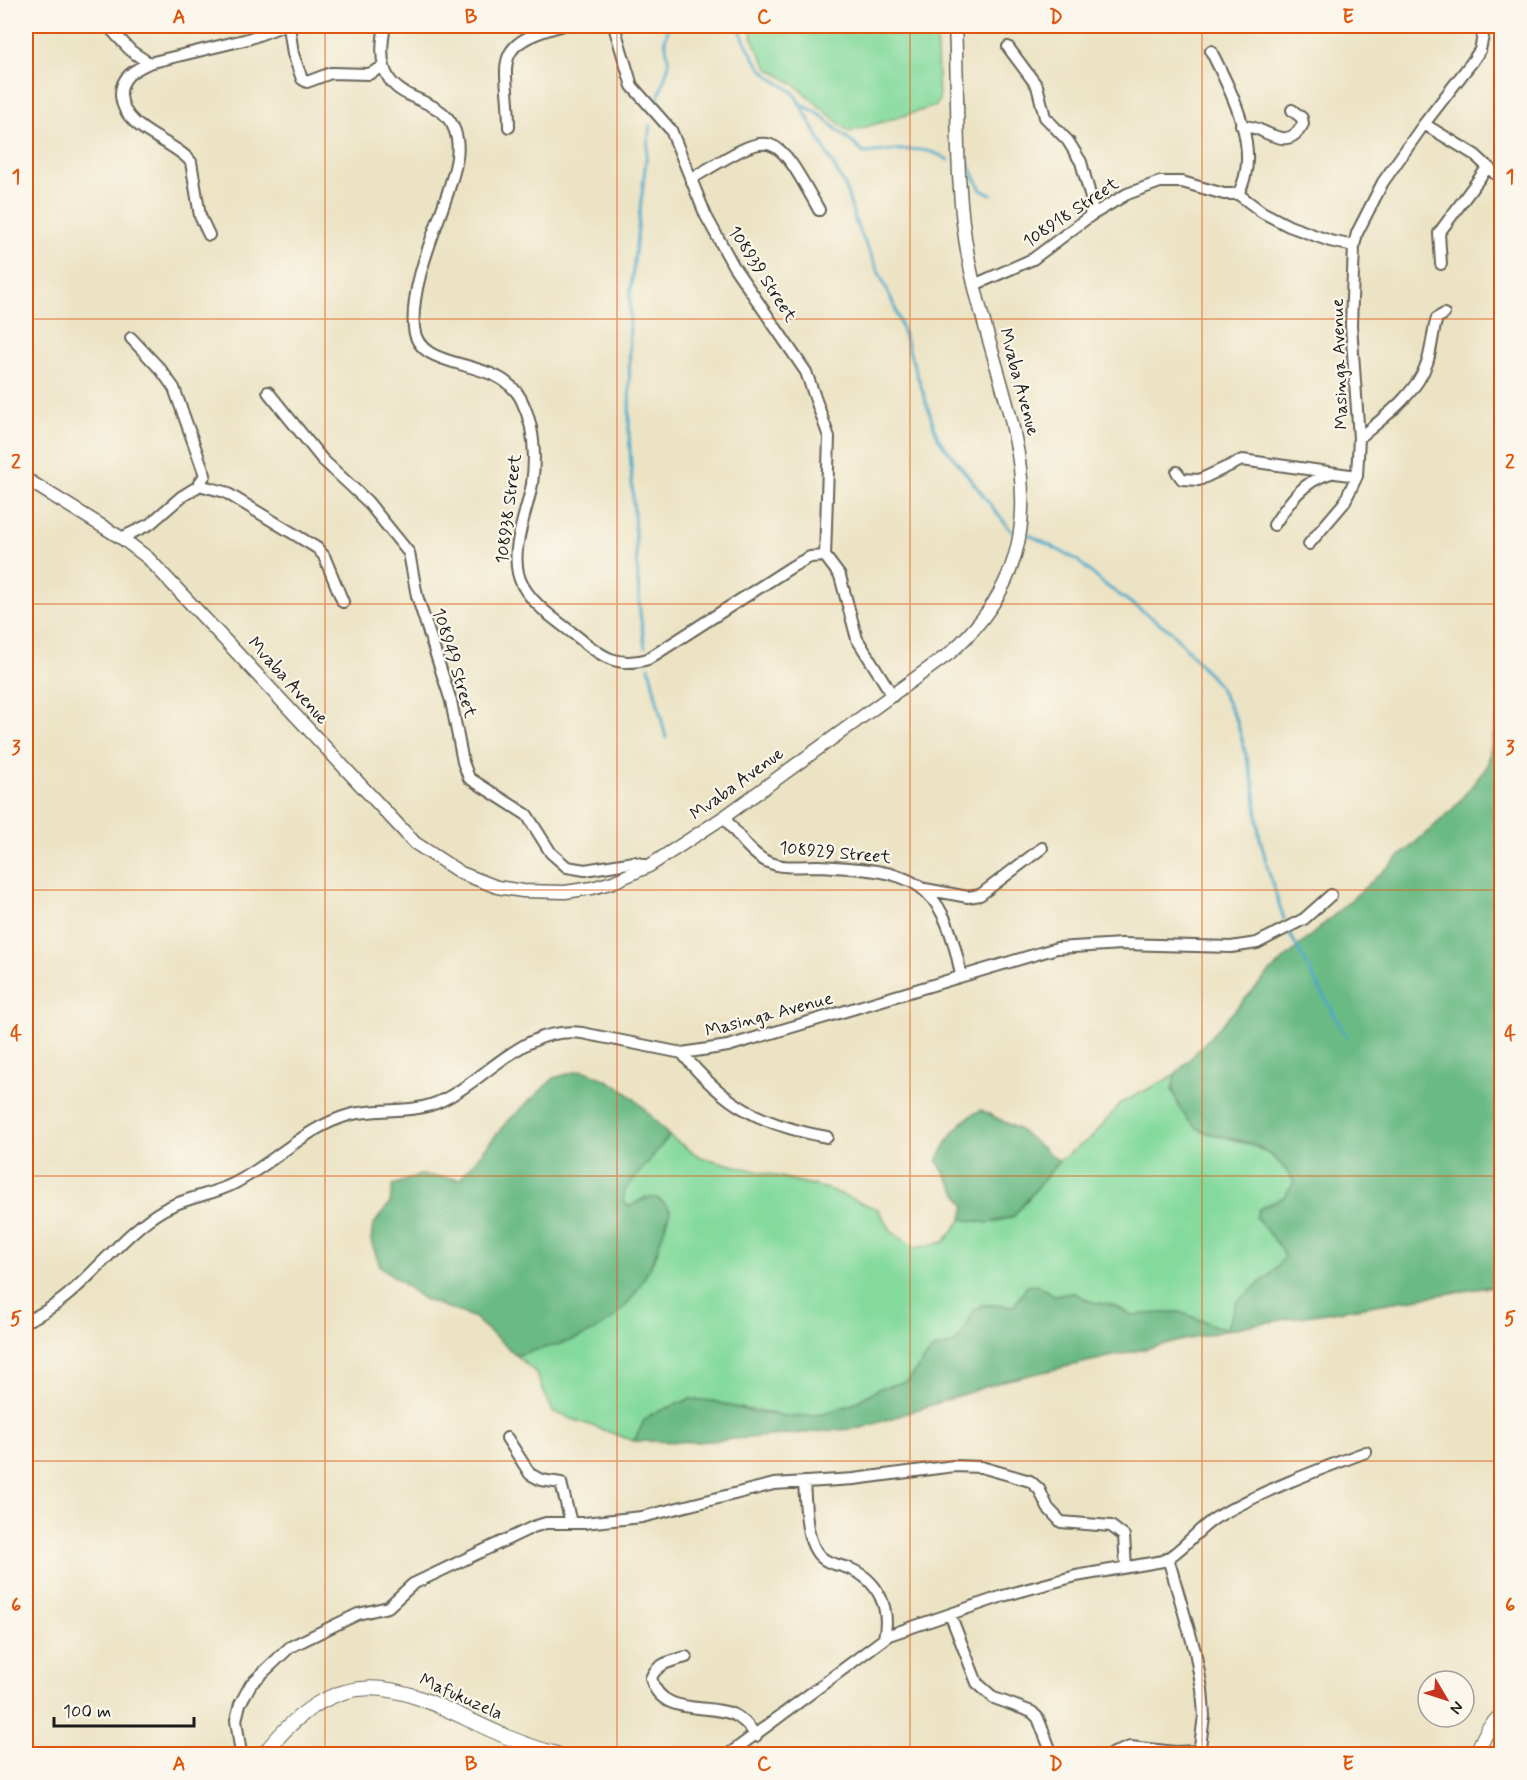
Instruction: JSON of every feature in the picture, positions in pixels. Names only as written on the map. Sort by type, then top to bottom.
[{"type":"main road","name":"Mafukuzela","points":[[264,1755],[281,1733],[309,1707],[344,1692],[375,1689],[413,1694],[515,1741],[557,1755]]},
{"type":"main road","points":[[1476,1755],[1488,1729],[1502,1714]]},
{"type":"main road","points":[[681,1755],[701,1755]]},
{"type":"street","points":[[108,26],[132,51],[149,63]]},
{"type":"street","points":[[209,235],[200,216],[191,162],[136,123],[122,102],[122,87],[126,77],[149,63],[240,41],[282,26]]},
{"type":"street","points":[[289,26],[293,54],[302,79],[307,82],[331,73],[369,75],[382,67],[381,46],[385,26]]},
{"type":"street","points":[[509,127],[505,70],[507,60],[520,40],[545,28],[561,26]]},
{"type":"street","name":"108939 Street","points":[[614,26],[632,86],[670,130],[706,216],[734,267],[803,364],[825,423],[829,452],[825,556]]},
{"type":"street","name":"Mvaba Avenue","points":[[26,479],[121,538],[168,579],[393,822],[440,861],[497,887],[544,892],[592,888],[613,882],[649,866],[723,817],[950,653],[976,629],[1008,575],[1020,531],[1024,491],[1019,452],[974,285],[961,202],[955,26]]},
{"type":"street","name":"Masinga Avenue","points":[[1309,544],[1344,503],[1357,476],[1359,438],[1351,325],[1354,246],[1363,218],[1379,189],[1424,124],[1476,56],[1483,40],[1485,26]]},
{"type":"street","points":[[1008,47],[1037,86],[1045,117],[1068,141],[1080,162],[1092,202],[1090,216]]},
{"type":"street","points":[[1211,51],[1228,84],[1241,125],[1247,155],[1246,174],[1238,194]]},
{"type":"street","name":"108938 Street","points":[[382,67],[398,89],[440,111],[455,131],[458,155],[416,294],[414,331],[424,349],[452,362],[493,373],[514,389],[521,400],[533,442],[532,484],[521,528],[517,560],[520,582],[528,594],[609,660],[628,664],[648,659],[793,566],[810,557],[825,556]]},
{"type":"street","points":[[1241,125],[1262,130],[1271,137],[1287,138],[1303,124],[1302,118],[1292,110]]},
{"type":"street","points":[[1424,124],[1475,155],[1502,180]]},
{"type":"street","points":[[691,179],[738,151],[758,143],[769,143],[787,155],[819,210]]},
{"type":"street","points":[[1441,264],[1439,233],[1487,168]]},
{"type":"street","name":"108918 Street","points":[[974,285],[1033,259],[1090,216],[1127,194],[1160,182],[1182,182],[1224,194],[1238,194],[1262,212],[1289,226],[1330,241],[1354,246]]},
{"type":"street","points":[[1359,438],[1396,406],[1418,380],[1427,363],[1437,318],[1444,314]]},
{"type":"street","points":[[121,538],[150,524],[199,485],[205,476],[174,388],[161,370],[131,338]]},
{"type":"street","name":"108949 Street","points":[[268,392],[322,459],[367,501],[409,553],[417,596],[451,701],[463,762],[469,778],[527,815],[551,853],[567,867],[585,870],[634,862],[649,866]]},
{"type":"street","points":[[1177,472],[1182,479],[1199,480],[1242,460],[1357,476]]},
{"type":"street","points":[[1274,525],[1301,488],[1319,476],[1334,472]]},
{"type":"street","points":[[199,485],[225,492],[317,548],[324,556],[343,602]]},
{"type":"street","points":[[825,556],[840,576],[857,639],[893,696]]},
{"type":"street","name":"108929 Street","points":[[723,817],[756,853],[773,864],[892,873],[924,889],[936,900],[950,927],[961,975]]},
{"type":"street","name":"108929 Street","points":[[924,889],[968,897],[980,896],[1042,848]]},
{"type":"street","name":"Masinga Avenue","points":[[26,1321],[51,1307],[112,1254],[141,1224],[165,1208],[234,1184],[332,1122],[364,1112],[397,1111],[441,1101],[475,1080],[510,1052],[546,1036],[566,1031],[682,1053],[728,1046],[777,1034],[961,975],[1058,948],[1122,944],[1231,947],[1257,943],[1304,919],[1331,895]]},
{"type":"street","points":[[682,1053],[700,1076],[741,1110],[796,1131],[827,1137]]},
{"type":"street","points":[[507,1437],[530,1474],[541,1480],[561,1483],[571,1523]]},
{"type":"street","points":[[729,1755],[884,1638],[950,1614],[1076,1576],[1168,1558],[1199,1528],[1238,1506],[1296,1478],[1366,1452]]},
{"type":"street","points":[[241,1755],[236,1720],[240,1704],[250,1684],[290,1647],[358,1614],[388,1607],[413,1584],[515,1533],[546,1523],[642,1517],[774,1484],[804,1484],[954,1466],[981,1467],[1030,1481],[1039,1488],[1048,1508],[1061,1522],[1117,1529],[1124,1536],[1126,1567]]},
{"type":"street","points":[[804,1484],[811,1536],[816,1552],[832,1564],[851,1569],[868,1579],[878,1592],[887,1618],[884,1638]]},
{"type":"street","points":[[1111,1755],[1130,1747],[1199,1753],[1204,1716],[1202,1689],[1195,1651],[1168,1558]]},
{"type":"street","points":[[950,1614],[977,1683],[993,1698],[1032,1712],[1038,1718],[1052,1755]]},
{"type":"street","points":[[686,1657],[659,1666],[654,1671],[651,1678],[657,1690],[676,1704],[693,1710],[735,1714],[756,1736]]},
{"type":"green space","points":[[749,26],[936,26],[939,100],[936,106],[849,132],[794,84],[768,68],[754,43]]},
{"type":"green space","points":[[1501,698],[1501,1285],[1250,1325],[1003,1381],[862,1428],[698,1442],[634,1441],[644,1421],[652,1414],[690,1399],[713,1401],[752,1412],[792,1417],[823,1414],[853,1404],[880,1388],[908,1381],[933,1349],[953,1345],[960,1338],[974,1310],[983,1305],[1014,1306],[1027,1286],[1037,1285],[1054,1295],[1074,1293],[1092,1302],[1113,1305],[1131,1315],[1180,1312],[1226,1330],[1237,1302],[1272,1273],[1284,1257],[1281,1248],[1256,1218],[1259,1209],[1284,1197],[1294,1182],[1281,1164],[1263,1149],[1200,1130],[1192,1125],[1175,1098],[1173,1087],[1175,1075],[1271,971],[1452,810],[1487,767]]},
{"type":"green space","points":[[582,1070],[621,1088],[640,1104],[669,1136],[625,1190],[623,1200],[629,1207],[646,1199],[656,1198],[670,1210],[653,1261],[645,1278],[624,1308],[596,1330],[557,1345],[516,1355],[473,1317],[423,1299],[380,1266],[371,1241],[373,1225],[390,1203],[393,1185],[420,1175],[460,1179],[505,1124],[554,1078]]},
{"type":"green space","points":[[1175,1075],[1172,1091],[1202,1132],[1242,1142],[1266,1152],[1286,1170],[1294,1182],[1284,1197],[1259,1209],[1256,1218],[1281,1248],[1285,1257],[1272,1273],[1237,1302],[1226,1330],[1180,1312],[1131,1315],[1113,1305],[1092,1302],[1074,1293],[1054,1295],[1037,1285],[1014,1306],[983,1305],[974,1310],[960,1338],[953,1345],[933,1349],[908,1381],[880,1388],[853,1404],[823,1414],[792,1417],[690,1399],[652,1414],[644,1421],[634,1441],[553,1412],[535,1372],[516,1355],[556,1344],[584,1333],[619,1311],[636,1291],[658,1252],[646,1197],[629,1207],[623,1200],[625,1190],[669,1136],[700,1157],[828,1189],[878,1209],[892,1232],[916,1248],[944,1242],[962,1219],[988,1223],[1013,1217],[1059,1161],[1093,1136],[1121,1103]]},
{"type":"green space","points":[[981,1110],[1018,1129],[1059,1161],[1013,1217],[988,1223],[962,1219],[965,1206],[937,1161],[960,1125]]},
{"type":"waterway","points":[[656,105],[669,64],[665,40],[669,26]]},
{"type":"waterway","points":[[738,26],[753,56],[765,72],[788,88],[800,104],[818,113],[864,153],[918,150],[929,151],[948,160]]},
{"type":"waterway","points":[[800,104],[845,186],[856,223],[894,305],[938,438],[1012,532]]},
{"type":"waterway","points":[[645,647],[640,613],[629,433],[630,296],[650,125]]},
{"type":"waterway","points":[[967,160],[981,190],[991,194]]},
{"type":"waterway","points":[[1028,534],[1077,560],[1104,584],[1172,632],[1218,685],[1237,721],[1254,785],[1259,834],[1284,919]]},
{"type":"waterway","points":[[649,667],[666,738]]},
{"type":"waterway","points":[[1290,934],[1347,1038]]}]
